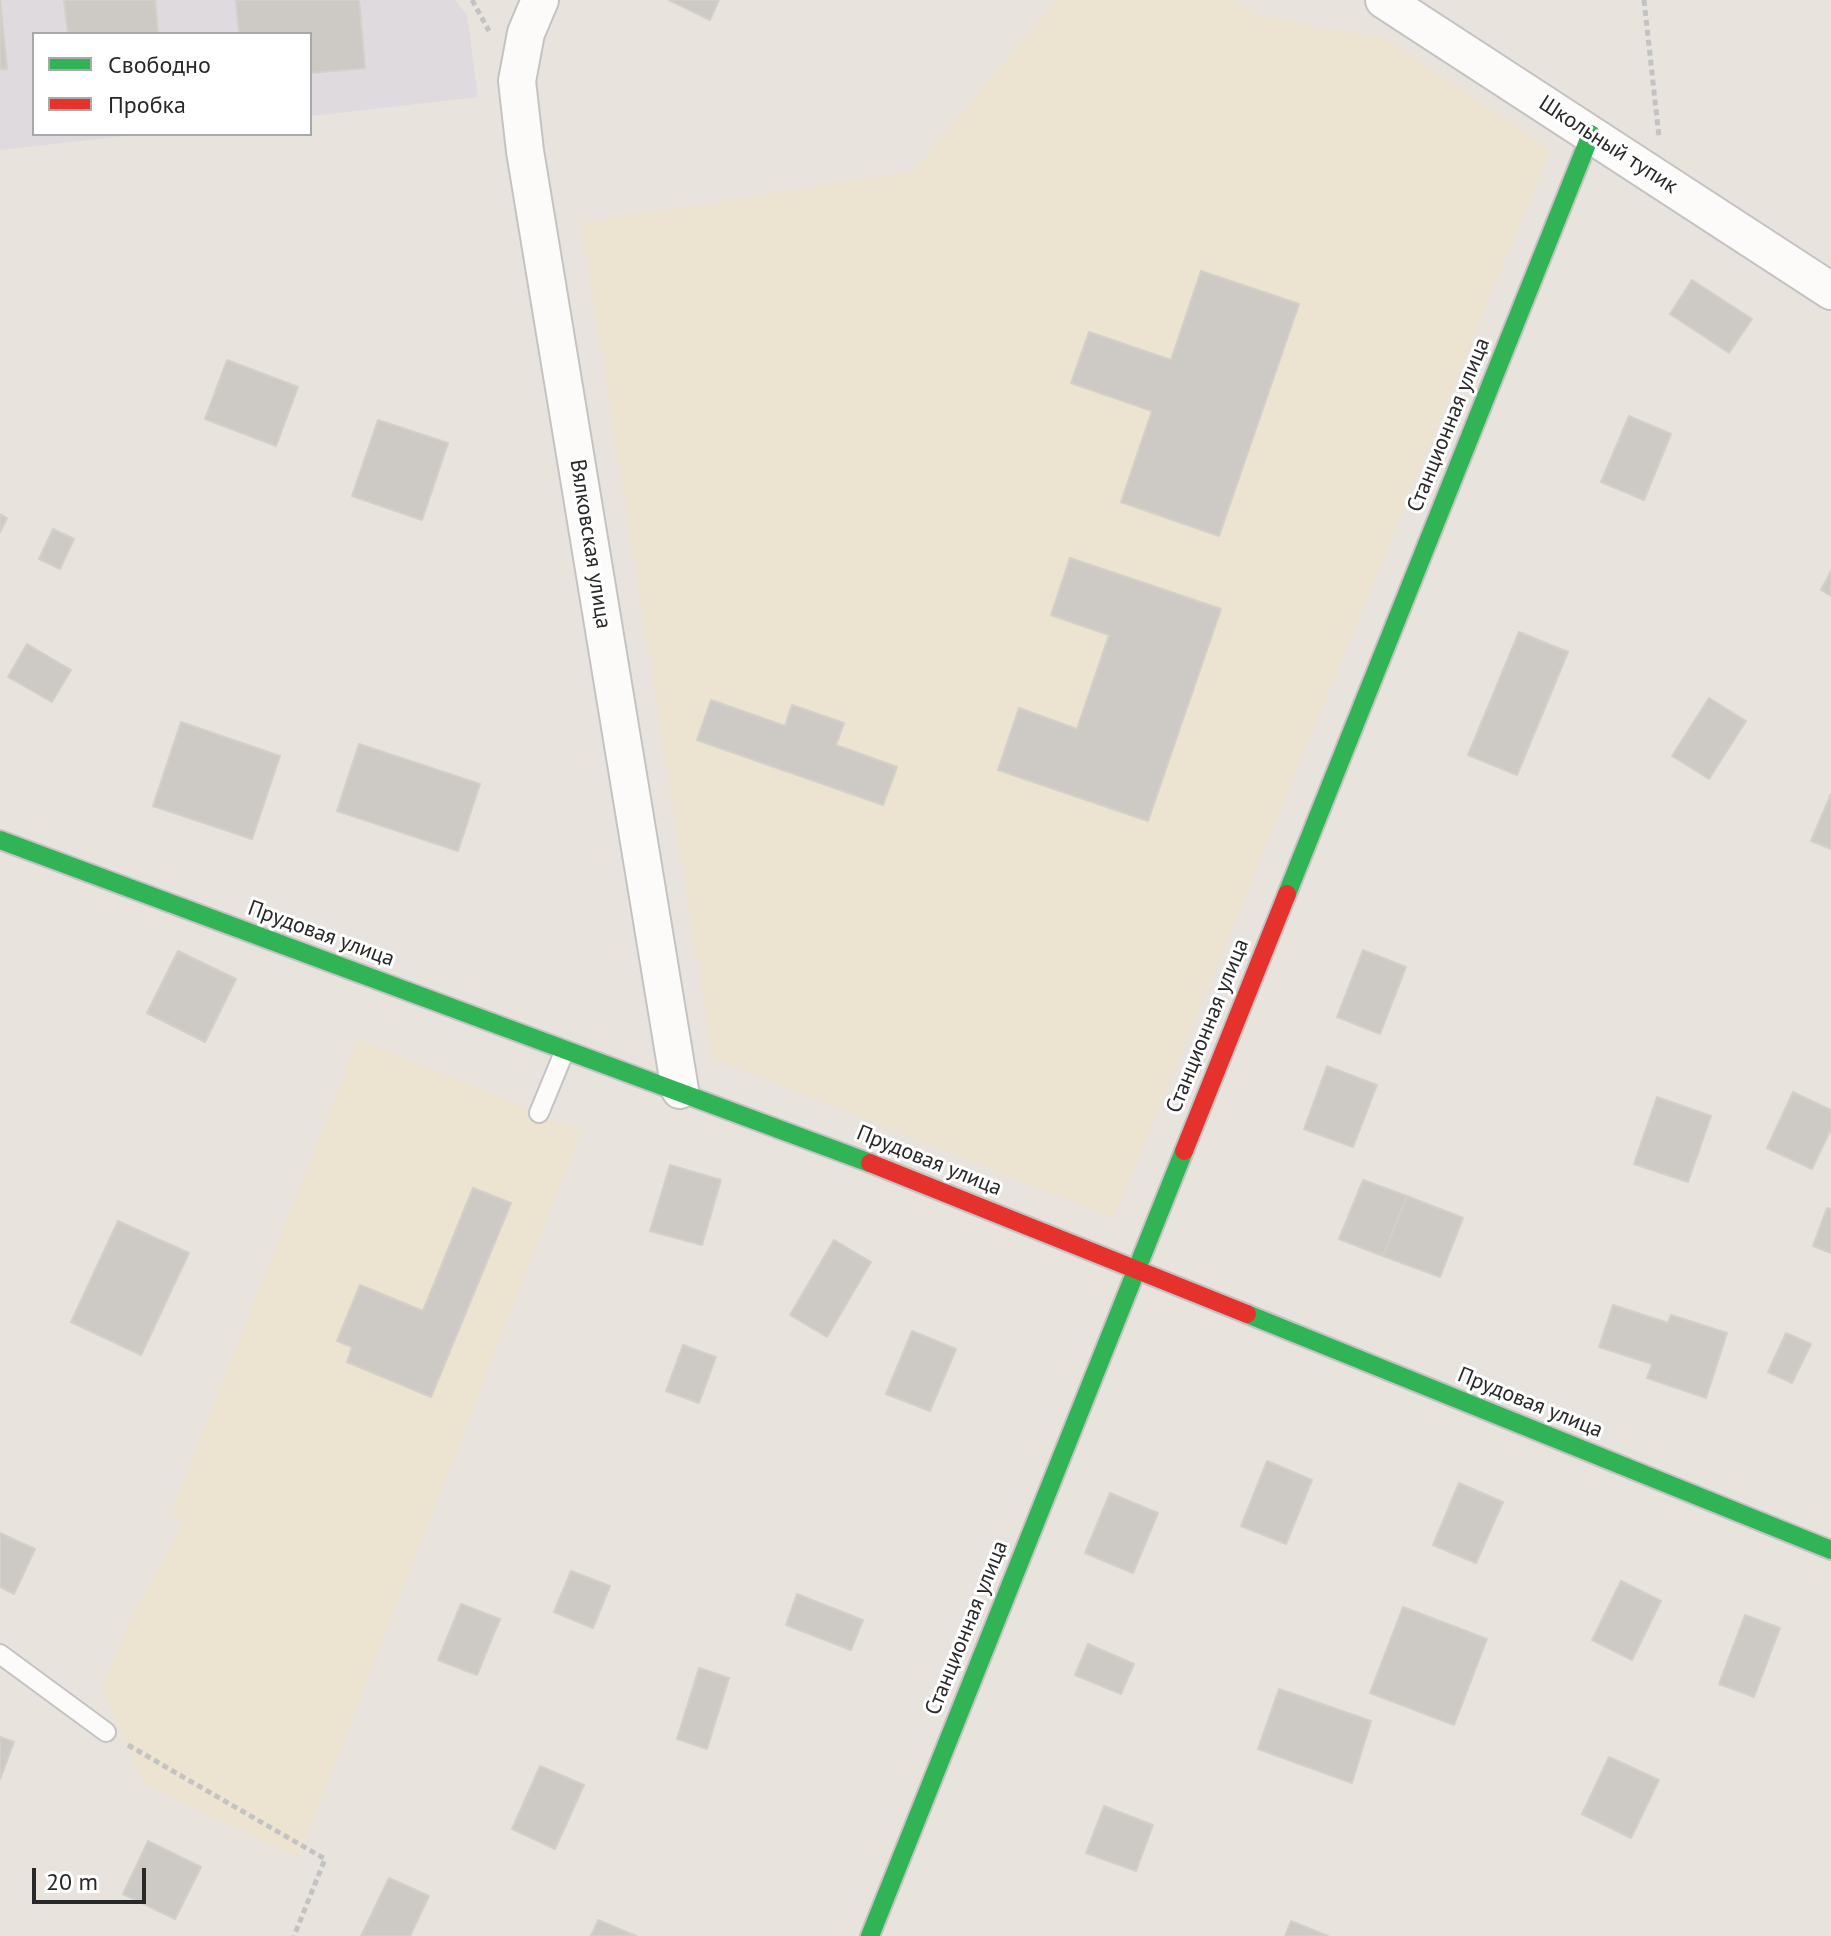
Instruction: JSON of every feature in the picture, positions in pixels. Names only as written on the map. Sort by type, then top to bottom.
[{"type":"street","name":"Вялковская улица","points":[[540,0],[526,33],[517,81],[525,151],[680,1090]]},
{"type":"street","name":"Школьный тупик","points":[[1384,0],[1831,291]]},
{"type":"street","name":"Станционная улица","points":[[870,1936],[1591,134]]},
{"type":"street","name":"Прудовая улица","points":[[0,840],[680,1090],[1831,1550]]},
{"type":"lane","points":[[539,1113],[565,1050]]},
{"type":"lane","points":[[0,1654],[106,1732]]},
{"type":"path","points":[[1644,0],[1664,181]]},
{"type":"path","points":[[106,1732],[325,1859],[294,1936]]},
{"type":"shaded area","points":[[0,0],[455,0],[467,15],[478,97],[312,116],[312,32],[32,32],[32,136],[124,136],[0,150]]},
{"type":"shaded area","points":[[1057,0],[1234,0],[1257,15],[1385,39],[1550,150],[1114,1218],[712,1058],[581,223],[913,171]]},
{"type":"shaded area","points":[[358,1039],[581,1131],[298,1858],[144,1783],[103,1689],[128,1625],[184,1523],[172,1512]]},
{"type":"building","points":[[0,0],[7,69],[0,69]]},
{"type":"building","points":[[64,0],[155,0],[158,32],[68,32]]},
{"type":"building","points":[[236,0],[359,0],[365,68],[312,73],[312,32],[239,32]]},
{"type":"building","points":[[669,0],[719,0],[710,20]]},
{"type":"building","points":[[1201,271],[1299,304],[1219,536],[1121,502],[1152,411],[1071,383],[1089,332],[1171,360]]},
{"type":"building","points":[[1692,280],[1752,319],[1729,353],[1670,314]]},
{"type":"building","points":[[227,360],[298,387],[276,446],[205,419]]},
{"type":"building","points":[[1629,416],[1671,434],[1644,500],[1601,482]]},
{"type":"building","points":[[378,420],[448,443],[422,520],[352,496]]},
{"type":"building","points":[[0,514],[7,518],[0,532]]},
{"type":"building","points":[[53,529],[74,539],[60,569],[39,559]]},
{"type":"building","points":[[1070,558],[1221,609],[1148,821],[998,770],[1019,708],[1077,729],[1109,635],[1051,615]]},
{"type":"building","points":[[1831,571],[1831,596],[1821,590]]},
{"type":"building","points":[[1519,632],[1568,652],[1517,775],[1468,755]]},
{"type":"building","points":[[27,644],[71,670],[52,702],[8,677]]},
{"type":"building","points":[[1709,698],[1746,721],[1709,779],[1672,756]]},
{"type":"building","points":[[711,700],[785,726],[792,705],[844,723],[836,745],[897,767],[883,805],[697,740]]},
{"type":"building","points":[[181,722],[280,756],[252,839],[153,806]]},
{"type":"building","points":[[359,744],[480,784],[458,851],[337,811]]},
{"type":"building","points":[[1831,794],[1831,849],[1811,841]]},
{"type":"building","points":[[1363,950],[1406,967],[1380,1034],[1337,1017]]},
{"type":"building","points":[[178,951],[236,979],[205,1042],[147,1013]]},
{"type":"building","points":[[1327,1066],[1377,1085],[1353,1147],[1304,1129]]},
{"type":"building","points":[[1793,1092],[1831,1110],[1831,1129],[1812,1169],[1767,1148]]},
{"type":"building","points":[[1657,1097],[1711,1116],[1688,1182],[1634,1164]]},
{"type":"building","points":[[670,1165],[721,1180],[702,1245],[650,1231]]},
{"type":"building","points":[[1363,1180],[1407,1196],[1383,1256],[1339,1239]]},
{"type":"building","points":[[473,1188],[511,1203],[431,1397],[347,1362],[352,1347],[337,1341],[360,1285],[423,1311]]},
{"type":"building","points":[[1407,1196],[1463,1218],[1440,1277],[1383,1256]]},
{"type":"building","points":[[1827,1208],[1831,1209],[1831,1253],[1813,1246]]},
{"type":"building","points":[[118,1221],[189,1253],[141,1355],[71,1322]]},
{"type":"building","points":[[834,1240],[871,1262],[827,1337],[790,1315]]},
{"type":"building","points":[[1613,1305],[1668,1323],[1671,1315],[1727,1333],[1706,1398],[1647,1378],[1652,1364],[1599,1347]]},
{"type":"building","points":[[912,1331],[956,1349],[930,1411],[886,1394]]},
{"type":"building","points":[[1786,1333],[1811,1344],[1792,1383],[1768,1372]]},
{"type":"building","points":[[683,1345],[716,1357],[699,1403],[666,1391]]},
{"type":"building","points":[[1267,1461],[1312,1480],[1286,1544],[1241,1526]]},
{"type":"building","points":[[1459,1483],[1503,1502],[1476,1563],[1433,1545]]},
{"type":"building","points":[[1110,1493],[1158,1513],[1133,1573],[1085,1553]]},
{"type":"building","points":[[0,1533],[35,1549],[14,1594],[0,1587]]},
{"type":"building","points":[[571,1571],[610,1586],[593,1628],[554,1612]]},
{"type":"building","points":[[1621,1581],[1661,1601],[1632,1660],[1592,1640]]},
{"type":"building","points":[[797,1594],[863,1620],[851,1650],[786,1625]]},
{"type":"building","points":[[461,1604],[500,1619],[477,1675],[438,1660]]},
{"type":"building","points":[[1403,1607],[1487,1639],[1454,1725],[1370,1693]]},
{"type":"building","points":[[1745,1615],[1780,1628],[1754,1697],[1719,1684]]},
{"type":"building","points":[[1088,1644],[1134,1664],[1121,1694],[1075,1675]]},
{"type":"building","points":[[699,1668],[729,1678],[707,1749],[677,1739]]},
{"type":"building","points":[[1279,1689],[1371,1721],[1352,1783],[1258,1749]]},
{"type":"building","points":[[0,1737],[14,1742],[0,1779]]},
{"type":"building","points":[[1609,1757],[1659,1780],[1631,1838],[1582,1814]]},
{"type":"building","points":[[540,1766],[584,1785],[555,1849],[512,1829]]},
{"type":"building","points":[[1104,1806],[1153,1825],[1136,1871],[1086,1853]]},
{"type":"building","points":[[148,1841],[201,1867],[175,1919],[123,1894]]},
{"type":"building","points":[[389,1878],[429,1896],[410,1936],[361,1936]]},
{"type":"building","points":[[598,1920],[636,1936],[591,1936]]},
{"type":"building","points":[[1291,1921],[1328,1936],[1285,1936]]},
{"type":"traffic: fast","points":[[1287,894],[1591,134]]},
{"type":"traffic: fast","points":[[0,840],[870,1163]]},
{"type":"traffic: fast","points":[[870,1936],[1184,1151]]},
{"type":"traffic: fast","points":[[1247,1314],[1831,1550]]},
{"type":"traffic: jam","points":[[1184,1151],[1287,894]]},
{"type":"traffic: jam","points":[[870,1163],[1247,1314]]}]
